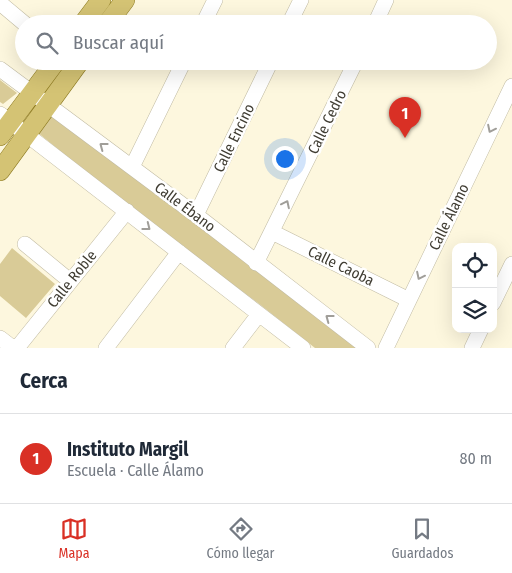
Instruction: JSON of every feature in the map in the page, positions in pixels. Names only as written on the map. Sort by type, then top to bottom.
[{"type":"main road","points":[[90,15],[101,0]]},
{"type":"main road","points":[[114,15],[125,0]]},
{"type":"main road","points":[[4,124],[32,93],[49,70]]},
{"type":"main road","points":[[0,172],[73,70]]},
{"type":"street","points":[[208,15],[215,0]]},
{"type":"street","points":[[294,15],[301,0]]},
{"type":"street","points":[[379,15],[386,0]]},
{"type":"street","points":[[6,3],[17,15]]},
{"type":"street","name":"Calle Ébano","points":[[0,69],[196,215],[368,348]]},
{"type":"street","points":[[132,167],[180,70]]},
{"type":"street","name":"Calle Encino","points":[[196,215],[267,70]]},
{"type":"street","name":"Calle Cedro","points":[[256,263],[352,70]]},
{"type":"street","name":"Calle Álamo","points":[[386,348],[512,86]]},
{"type":"street","points":[[4,124],[27,135],[303,348]]},
{"type":"street","name":"Calle Roble","points":[[17,348],[126,211]]},
{"type":"street","name":"Calle Caoba","points":[[272,232],[409,300]]},
{"type":"street","points":[[25,244],[70,281]]},
{"type":"street","points":[[106,348],[179,252]]},
{"type":"street","points":[[497,295],[512,264]]},
{"type":"street","points":[[233,348],[259,314]]},
{"type":"street","points":[[472,348],[479,333]]},
{"type":"street","points":[[0,338],[13,348]]},
{"type":"shaded area","points":[[0,80],[17,93],[3,104],[0,102]]},
{"type":"shaded area","points":[[46,110],[363,348],[315,348],[130,208],[37,132]]},
{"type":"shaded area","points":[[12,248],[55,284],[26,318],[0,296],[0,264]]},
{"type":"place","name":"Instituto Margil","points":[[405,138]]}]
